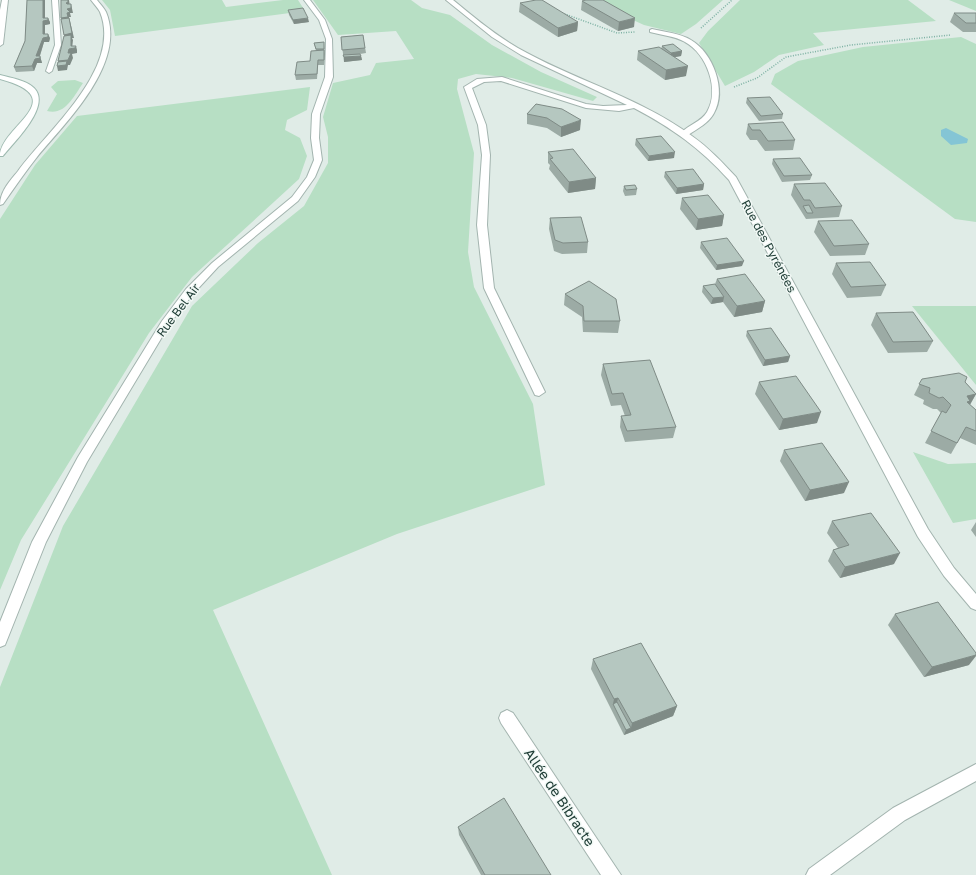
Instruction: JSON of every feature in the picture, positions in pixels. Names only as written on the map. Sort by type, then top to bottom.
[{"type":"street","points":[[0,44],[2,15],[5,0]]},
{"type":"street","points":[[49,71],[58,45],[55,0]]},
{"type":"street","points":[[0,202],[32,158],[88,90],[98,72],[104,55],[107,32],[103,12],[94,0]]},
{"type":"street","name":"Rue Bel Air","points":[[0,640],[39,542],[82,460],[167,321],[190,291],[216,265],[295,199],[311,177],[318,160],[315,138],[316,114],[329,77],[329,40],[322,20],[307,0]]},
{"type":"street","name":"Rue des Pyrénées","points":[[449,0],[507,45],[661,119],[686,133],[721,163],[733,179],[919,527],[950,572],[976,604]]},
{"type":"street","points":[[652,31],[688,42],[701,53],[715,82],[716,95],[710,115],[686,133]]},
{"type":"street","points":[[0,77],[22,82],[29,86],[35,91],[37,102],[33,111],[0,154]]},
{"type":"street","points":[[539,392],[489,288],[482,225],[486,155],[482,125],[468,87],[486,79],[502,79],[597,109],[619,110],[633,106]]},
{"type":"street","name":"Allée de Bibracte","points":[[507,718],[612,875]]},
{"type":"street","points":[[815,875],[899,814],[976,772]]},
{"type":"path","points":[[688,42],[704,25],[732,0]]},
{"type":"path","points":[[559,11],[618,33],[652,31]]},
{"type":"path","points":[[716,95],[756,78],[786,57],[851,45],[951,35]]},
{"type":"green space","points":[[102,0],[222,0],[226,7],[283,0],[298,0],[305,11],[115,36],[110,10]]},
{"type":"green space","points":[[313,0],[411,0],[422,8],[450,15],[492,45],[541,72],[597,97],[593,101],[512,78],[476,74],[458,79],[457,89],[474,153],[468,252],[474,287],[533,404],[545,485],[397,534],[213,610],[332,875],[0,875],[0,687],[63,526],[192,306],[258,243],[304,206],[328,163],[328,137],[323,117],[333,83],[370,75],[376,63],[414,59],[396,31],[338,35]]},
{"type":"green space","points":[[589,0],[723,0],[696,24],[681,34],[644,25]]},
{"type":"green space","points":[[740,0],[908,0],[936,21],[813,33],[824,45],[779,55],[754,72],[725,86],[699,43],[708,31]]},
{"type":"green space","points":[[949,0],[976,0],[976,11]]},
{"type":"green space","points":[[961,37],[976,44],[976,222],[955,219],[771,84],[775,74],[798,61],[863,47]]},
{"type":"green space","points":[[75,80],[83,83],[68,104],[59,111],[47,111],[57,94],[51,87],[58,81]]},
{"type":"green space","points":[[310,87],[307,110],[287,120],[285,130],[300,138],[307,156],[299,179],[192,277],[149,333],[21,540],[0,590],[0,219],[35,165],[77,116]]},
{"type":"green space","points":[[912,306],[976,306],[976,385]]},
{"type":"green space","points":[[913,452],[948,464],[976,463],[976,519],[953,523]]},
{"type":"water","points":[[946,128],[968,139],[967,143],[951,145],[941,136],[941,130]]},
{"type":"building","points":[[27,0],[43,0],[43,18],[48,18],[48,20],[43,21],[43,34],[48,34],[48,37],[43,38],[36,56],[40,56],[40,58],[35,59],[32,66],[14,67],[25,41]]},
{"type":"building","points":[[61,0],[68,0],[66,3],[71,4],[71,8],[67,9],[70,12],[67,13],[68,17],[61,18]]},
{"type":"building","points":[[542,0],[578,22],[558,28],[520,3]]},
{"type":"building","points":[[603,0],[635,18],[619,22],[582,1]]},
{"type":"building","points":[[303,8],[308,18],[293,20],[288,10]]},
{"type":"building","points":[[954,13],[976,13],[976,23],[966,23]]},
{"type":"building","points":[[69,18],[72,33],[64,35],[61,19]]},
{"type":"building","points":[[71,35],[71,46],[76,46],[75,48],[69,49],[68,53],[71,53],[68,60],[58,61],[64,36]]},
{"type":"building","points":[[363,35],[365,48],[342,50],[341,37]]},
{"type":"building","points":[[324,42],[324,49],[316,49],[314,43]]},
{"type":"building","points":[[673,44],[682,51],[671,53],[662,46]]},
{"type":"building","points":[[659,47],[688,66],[666,70],[638,51]]},
{"type":"building","points":[[324,50],[324,60],[318,60],[317,74],[295,75],[297,62],[310,61],[311,51]]},
{"type":"building","points":[[360,54],[361,56],[344,57],[343,55]]},
{"type":"building","points":[[67,61],[66,65],[57,66],[58,62]]},
{"type":"building","points":[[770,97],[783,114],[761,116],[747,98]]},
{"type":"building","points":[[536,104],[562,109],[581,120],[561,127],[547,118],[527,114]]},
{"type":"building","points":[[783,122],[795,140],[768,141],[760,130],[752,130],[748,124]]},
{"type":"building","points":[[661,136],[675,152],[649,156],[636,139]]},
{"type":"building","points":[[573,149],[596,178],[569,182],[550,159],[553,158],[548,152]]},
{"type":"building","points":[[800,158],[812,175],[784,176],[773,159]]},
{"type":"building","points":[[693,169],[704,184],[677,188],[665,172]]},
{"type":"building","points":[[825,183],[842,206],[815,208],[810,200],[804,200],[794,184]]},
{"type":"building","points":[[635,185],[637,189],[626,190],[624,186]]},
{"type":"building","points":[[708,195],[724,215],[698,219],[682,198]]},
{"type":"building","points":[[809,205],[813,213],[807,213],[803,206]]},
{"type":"building","points":[[581,217],[588,242],[563,243],[555,240],[550,218]]},
{"type":"building","points":[[852,220],[869,244],[834,246],[818,221]]},
{"type":"building","points":[[727,238],[744,261],[717,265],[701,242]]},
{"type":"building","points":[[870,262],[886,285],[851,287],[836,263]]},
{"type":"building","points":[[745,274],[765,301],[737,306],[717,279]]},
{"type":"building","points":[[589,281],[616,299],[620,321],[584,321],[583,306],[565,294]]},
{"type":"building","points":[[715,284],[724,297],[713,298],[703,286]]},
{"type":"building","points":[[913,312],[933,341],[893,342],[876,313]]},
{"type":"building","points":[[771,328],[790,356],[765,360],[747,331]]},
{"type":"building","points":[[650,360],[676,427],[627,431],[621,416],[631,415],[623,393],[612,394],[603,364]]},
{"type":"building","points":[[959,373],[967,377],[965,382],[976,394],[967,396],[970,401],[967,402],[976,410],[976,431],[966,427],[957,443],[931,431],[942,411],[946,413],[951,405],[943,397],[939,398],[929,393],[930,388],[919,384],[922,379]]},
{"type":"building","points":[[796,376],[821,412],[783,419],[759,382]]},
{"type":"building","points":[[822,443],[849,482],[810,490],[784,450]]},
{"type":"building","points":[[871,513],[900,553],[845,567],[833,550],[849,545],[832,521]]},
{"type":"building","points":[[938,602],[976,655],[932,667],[895,614]]},
{"type":"building","points":[[641,643],[677,706],[632,723],[618,698],[614,699],[593,659]]},
{"type":"building","points":[[617,702],[631,728],[626,730],[613,704]]},
{"type":"building","points":[[504,798],[551,875],[485,875],[458,827]]}]
